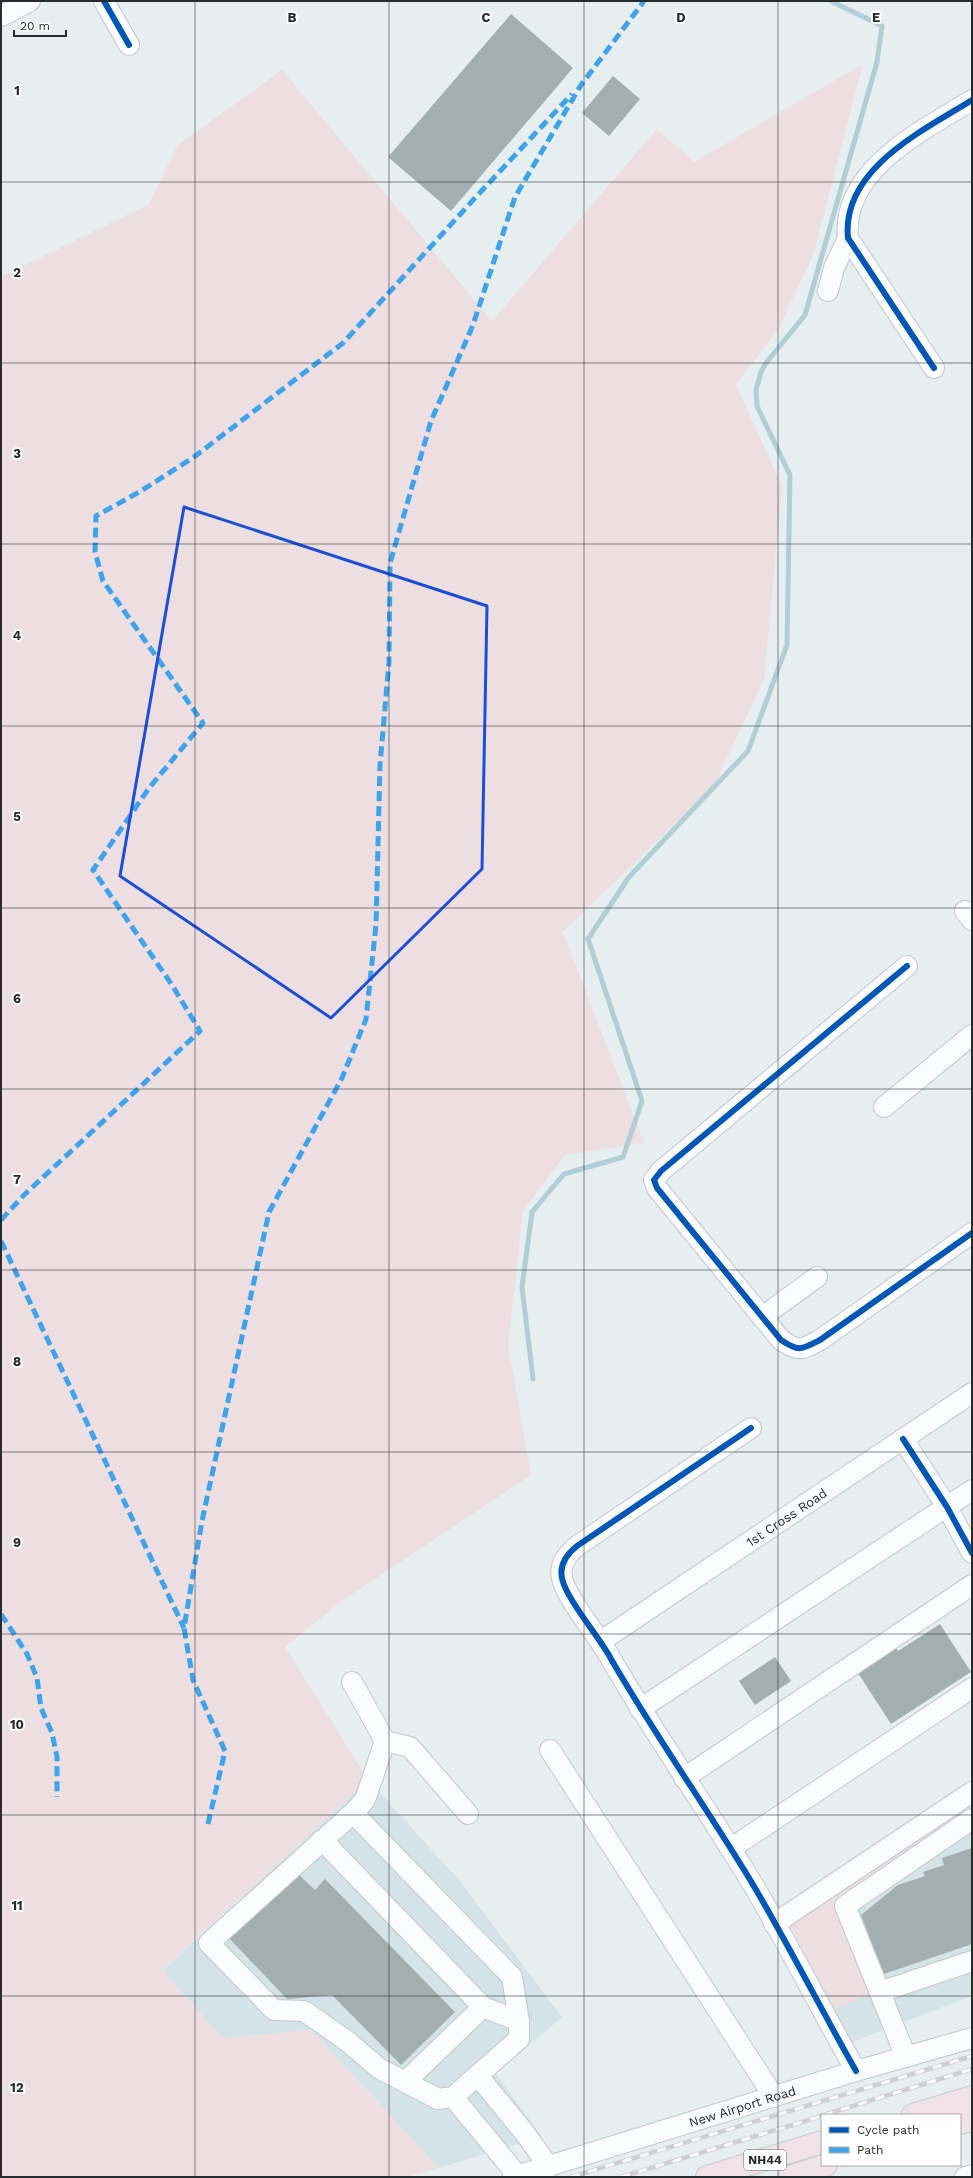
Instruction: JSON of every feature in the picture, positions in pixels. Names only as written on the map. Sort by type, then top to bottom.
[{"type":"highway","points":[[916,2114],[972,2097]]},
{"type":"highway","points":[[961,2123],[972,2120]]},
{"type":"highway","name":"NH44","points":[[707,2177],[821,2142]]},
{"type":"highway","name":"NH44","points":[[790,2177],[823,2166]]},
{"type":"street","points":[[1,16],[30,1]]},
{"type":"street","points":[[104,1],[130,45]]},
{"type":"street","points":[[934,368],[848,238],[847,227],[851,209],[860,188],[874,169],[907,140],[972,100]]},
{"type":"street","points":[[828,291],[834,268],[848,238]]},
{"type":"street","points":[[906,966],[661,1171],[654,1180],[656,1188],[781,1340],[795,1349],[806,1348],[820,1340],[972,1233]]},
{"type":"street","points":[[884,1106],[972,1035]]},
{"type":"street","points":[[762,1317],[817,1277]]},
{"type":"street","name":"1st Cross Road","points":[[601,1641],[972,1394]]},
{"type":"street","points":[[751,1428],[569,1553],[562,1564],[561,1577],[566,1590],[601,1641],[640,1709],[755,1888],[856,2071]]},
{"type":"street","points":[[903,1439],[947,1507],[972,1553]]},
{"type":"street","points":[[640,1709],[972,1490]]},
{"type":"street","points":[[684,1778],[972,1585]]},
{"type":"street","points":[[352,1682],[385,1741],[410,1747],[468,1814]]},
{"type":"street","points":[[730,1850],[972,1688]]},
{"type":"street","points":[[353,1813],[512,1977],[519,2021],[519,2039],[453,2097],[438,2099],[380,2069],[347,2041],[304,2011],[274,2010],[208,1943],[353,1813],[365,1800],[385,1741]]},
{"type":"street","points":[[550,1750],[774,2097]]},
{"type":"street","points":[[774,1924],[972,1792]]},
{"type":"street","points":[[906,2057],[845,1906],[972,1819]]},
{"type":"street","points":[[322,1840],[483,2007],[519,2021]]},
{"type":"street","points":[[880,1992],[972,1961]]},
{"type":"street","points":[[405,2082],[483,2007]]},
{"type":"street","name":"New Airport Road","points":[[516,2176],[856,2071],[972,2038]]},
{"type":"street","points":[[478,2076],[524,2132],[549,2167]]},
{"type":"street","points":[[453,2097],[516,2176]]},
{"type":"street","points":[[965,2177],[972,2175]]},
{"type":"highlighted area","points":[[184,507],[487,606],[482,869],[331,1018],[120,876]]},
{"type":"shaded area","points":[[863,64],[813,255],[778,330],[736,384],[782,487],[764,679],[714,786],[563,932],[644,1143],[565,1155],[523,1211],[508,1346],[531,1475],[343,1600],[285,1647],[368,1780],[162,1970],[223,2038],[311,2030],[439,2168],[407,2177],[1,2177],[1,277],[149,204],[177,146],[282,70],[492,321],[657,129],[694,162]]},
{"type":"shaded area","points":[[368,1780],[460,1881],[562,2017],[496,2074],[542,2137],[439,2168],[311,2030],[223,2038],[162,1971]]},
{"type":"shaded area","points":[[972,1799],[972,1996],[852,2042],[788,1921]]},
{"type":"shaded area","points":[[972,1799],[972,1808],[836,1902],[873,1993],[835,2009],[788,1921]]},
{"type":"building","points":[[511,14],[573,68],[451,211],[388,157]]},
{"type":"building","points":[[613,76],[640,99],[609,136],[582,113]]},
{"type":"building","points":[[940,1624],[971,1672],[891,1724],[858,1673],[896,1648],[898,1651]]},
{"type":"building","points":[[775,1657],[791,1681],[755,1705],[739,1681]]},
{"type":"building","points":[[972,1848],[972,1944],[884,1974],[861,1915],[898,1885],[925,1876],[923,1872],[944,1865],[942,1858]]},
{"type":"building","points":[[296,1872],[315,1890],[325,1879],[455,2012],[401,2065],[332,1995],[287,1999],[229,1938]]},
{"type":"waterway","points":[[533,1379],[522,1287],[532,1212],[564,1174],[623,1157],[642,1101],[588,939],[629,877],[748,751],[787,645],[790,475],[757,406],[756,390],[761,372],[766,363],[805,315],[877,62],[882,26],[831,1]]},
{"type":"railway","points":[[571,2177],[972,2056]]},
{"type":"railway","points":[[827,2114],[972,2069]]},
{"type":"railway","points":[[621,2177],[821,2116]]},
{"type":"marked path","points":[[208,1824],[225,1751],[193,1680],[184,1628],[202,1521],[269,1212],[342,1078],[366,1019],[376,925],[380,765],[389,662],[390,563],[431,421],[473,325],[515,197],[581,85],[644,1]]},
{"type":"marked path","points":[[1,1220],[24,1195],[200,1031],[172,985],[93,870],[149,788],[203,723],[103,581],[95,552],[96,516],[141,491],[194,457],[343,343],[572,94]]},
{"type":"marked path","points":[[1,1241],[184,1628]]},
{"type":"marked path","points":[[1,1614],[27,1654],[37,1678],[41,1708],[52,1733],[57,1757],[57,1797]]},
{"type":"cycle path","points":[[104,1],[129,45]]},
{"type":"cycle path","points":[[934,368],[848,238],[849,213],[858,192],[872,172],[889,154],[931,125],[972,100]]},
{"type":"cycle path","points":[[907,966],[661,1171],[654,1180],[657,1188],[781,1340],[796,1348],[804,1348],[820,1340],[972,1233]]},
{"type":"cycle path","points":[[751,1428],[577,1546],[570,1552],[565,1560],[561,1573],[569,1596],[606,1650],[646,1717],[755,1888],[856,2071]]},
{"type":"cycle path","points":[[903,1439],[947,1507],[972,1553]]}]
